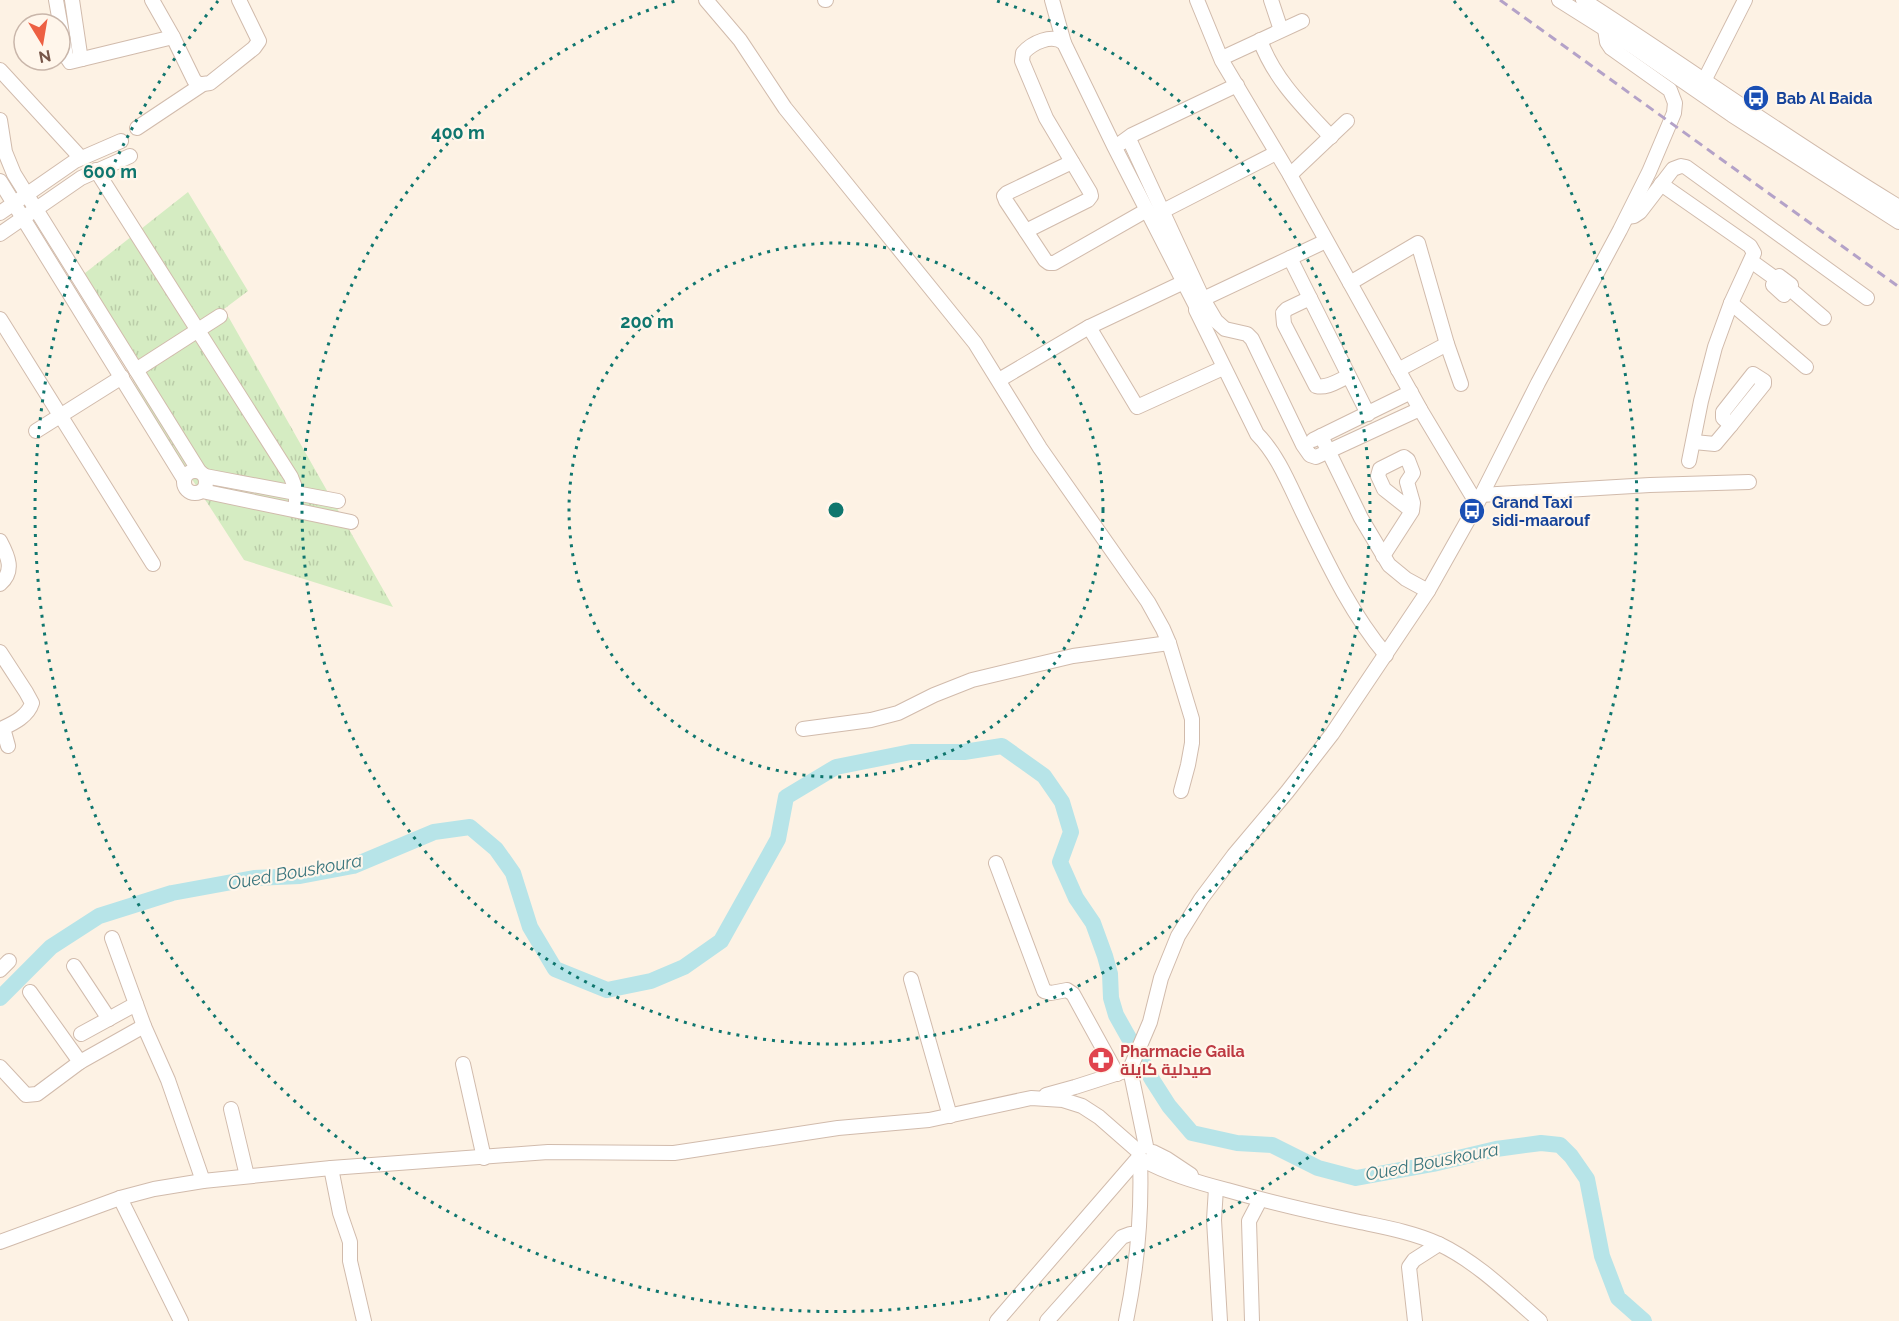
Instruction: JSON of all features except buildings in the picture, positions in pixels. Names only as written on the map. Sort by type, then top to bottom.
[{"type":"street","points":[[56,0],[75,51]]},
{"type":"street","points":[[72,0],[75,51]]},
{"type":"street","points":[[152,0],[198,84],[210,83],[254,48],[259,41],[239,0]]},
{"type":"street","points":[[706,0],[740,40],[785,108],[975,344],[1040,448],[1148,602],[1169,643],[1191,719],[1192,743],[1180,791]]},
{"type":"street","points":[[1052,0],[1064,43],[1147,210],[1199,303],[1225,329],[1247,334],[1252,339],[1303,445],[1313,457],[1420,409]]},
{"type":"street","points":[[1197,0],[1237,86],[1290,175],[1420,409],[1479,500]]},
{"type":"street","points":[[1271,0],[1281,30]]},
{"type":"street","points":[[1559,0],[1899,222]]},
{"type":"street","points":[[1582,0],[1899,207]]},
{"type":"street","points":[[1705,80],[1745,0]]},
{"type":"street","points":[[1222,58],[1302,21]]},
{"type":"street","points":[[0,1242],[120,1198],[154,1189],[203,1181],[331,1168],[562,1152],[674,1153],[838,1128],[929,1120],[1075,1088],[1124,1072],[1145,1037],[1166,965],[1186,921],[1234,855],[1332,734],[1428,591],[1479,500],[1627,217],[1674,113],[1675,103],[1672,94],[1666,88],[1611,48],[1607,42],[1605,28]]},
{"type":"street","points":[[75,51],[173,37]]},
{"type":"street","points":[[1026,231],[1088,200],[1090,196],[1090,192],[1046,118],[1022,61],[1023,53],[1027,48],[1051,37],[1064,43]]},
{"type":"street","points":[[1260,40],[1270,64],[1280,78],[1331,137]]},
{"type":"street","points":[[0,70],[81,158]]},
{"type":"street","points":[[137,128],[202,84]]},
{"type":"street","points":[[1114,146],[1129,139],[1132,135],[1237,86]]},
{"type":"street","points":[[0,120],[8,160],[36,209],[202,474],[206,484],[202,491]]},
{"type":"street","points":[[1290,175],[1347,121]]},
{"type":"street","points":[[1129,139],[1161,212],[1184,275]]},
{"type":"street","points":[[0,213],[81,158],[121,141]]},
{"type":"street","points":[[1161,212],[1276,153]]},
{"type":"street","points":[[0,234],[74,183],[96,170],[130,156]]},
{"type":"street","points":[[1072,162],[1004,196],[1049,263],[1054,263],[1147,210]]},
{"type":"street","points":[[1627,217],[1640,212],[1673,169],[1686,167],[1867,298]]},
{"type":"street","points":[[96,170],[291,477],[296,493],[296,510]]},
{"type":"street","points":[[0,181],[184,479],[185,487],[191,492],[202,491],[351,522]]},
{"type":"street","points":[[1661,184],[1750,246],[1754,253],[1722,326],[1709,368],[1689,461]]},
{"type":"street","points":[[1199,303],[1326,241]]},
{"type":"street","points":[[1350,283],[1418,243],[1461,384]]},
{"type":"street","points":[[1290,258],[1368,414]]},
{"type":"street","points":[[1751,261],[1776,279],[1773,286],[1783,295],[1790,289],[1824,318]]},
{"type":"street","points":[[999,380],[1184,275]]},
{"type":"street","points":[[1310,298],[1287,309],[1283,313],[1284,324],[1316,386],[1327,386],[1348,376]]},
{"type":"street","points":[[1199,303],[1205,331],[1257,434],[1283,472],[1356,617],[1386,655]]},
{"type":"street","points":[[1731,303],[1806,368]]},
{"type":"street","points":[[136,370],[220,316]]},
{"type":"street","points":[[0,319],[153,564]]},
{"type":"street","points":[[1089,327],[1137,407],[1223,368]]},
{"type":"street","points":[[1398,370],[1447,344]]},
{"type":"street","points":[[36,430],[122,377]]},
{"type":"street","points":[[1303,445],[1411,392]]},
{"type":"street","points":[[1694,442],[1715,444],[1731,425]]},
{"type":"street","points":[[1321,436],[1361,518],[1383,556],[1395,572],[1428,591]]},
{"type":"street","points":[[184,479],[192,471],[338,501]]},
{"type":"street","points":[[1479,500],[1650,485],[1749,482]]},
{"type":"street","points":[[315,514],[318,497]]},
{"type":"street","points":[[1383,556],[1412,511]]},
{"type":"street","points":[[0,541],[10,567],[9,573],[0,584]]},
{"type":"street","points":[[803,729],[872,720],[898,713],[972,680],[1073,656],[1169,643]]},
{"type":"street","points":[[0,652],[32,704],[28,712],[11,725],[1,728],[8,746]]},
{"type":"street","points":[[996,863],[1044,991],[1051,993],[1067,990],[1073,994],[1084,1015],[1124,1072],[1144,1154],[1134,1276],[1126,1321]]},
{"type":"street","points":[[112,938],[144,1026],[168,1080],[203,1181]]},
{"type":"street","points":[[74,966],[108,1019]]},
{"type":"street","points":[[911,979],[950,1116]]},
{"type":"street","points":[[30,992],[80,1062]]},
{"type":"street","points":[[81,1034],[136,1004]]},
{"type":"street","points":[[0,1067],[26,1095],[37,1094],[80,1062],[144,1026]]},
{"type":"street","points":[[464,1064],[484,1158]]},
{"type":"street","points":[[1031,1098],[1063,1100],[1082,1106],[1144,1154],[1167,1159],[1202,1184],[1260,1200],[1387,1228],[1439,1244],[1456,1253],[1477,1269],[1540,1321]]},
{"type":"street","points":[[231,1109],[247,1176]]},
{"type":"street","points":[[997,1321],[1144,1154]]},
{"type":"street","points":[[331,1168],[340,1213],[350,1242],[350,1261],[364,1321]]},
{"type":"street","points":[[1216,1188],[1214,1220],[1220,1321]]},
{"type":"street","points":[[120,1198],[181,1321]]},
{"type":"street","points":[[1252,1321],[1249,1221],[1260,1200]]},
{"type":"street","points":[[1047,1321],[1122,1237],[1138,1234]]},
{"type":"street","points":[[1415,1321],[1409,1267],[1414,1260],[1439,1244]]},
{"type":"green space","points":[[188,192],[248,291],[224,309],[393,607],[244,560],[152,417],[80,277]]},
{"type":"waterway","name":"Oued Bouskoura","points":[[0,998],[51,947],[99,916],[172,893],[254,878],[300,876],[353,866],[434,832],[470,827],[496,849],[513,873],[530,927],[555,969],[607,990],[651,981],[684,967],[721,941],[778,839],[786,797],[836,767],[911,752],[964,752],[1002,746],[1044,776],[1062,802],[1071,832],[1060,862],[1076,898],[1093,923],[1110,974],[1111,998],[1116,1015],[1169,1106],[1192,1133],[1237,1143],[1272,1145],[1318,1168],[1356,1178],[1433,1164],[1496,1149],[1541,1143],[1560,1145],[1587,1179],[1602,1256],[1618,1298],[1644,1321]]},
{"type":"railway","points":[[1500,0],[1899,287]]},
{"type":"place","name":"Bab Al Baida","points":[[1756,98]]},
{"type":"place","name":"Grand Taxi sidi-maarouf","points":[[1472,511]]},
{"type":"place","name":"Pharmacie Gaila صيدلية كايلة","points":[[1101,1060]]}]
